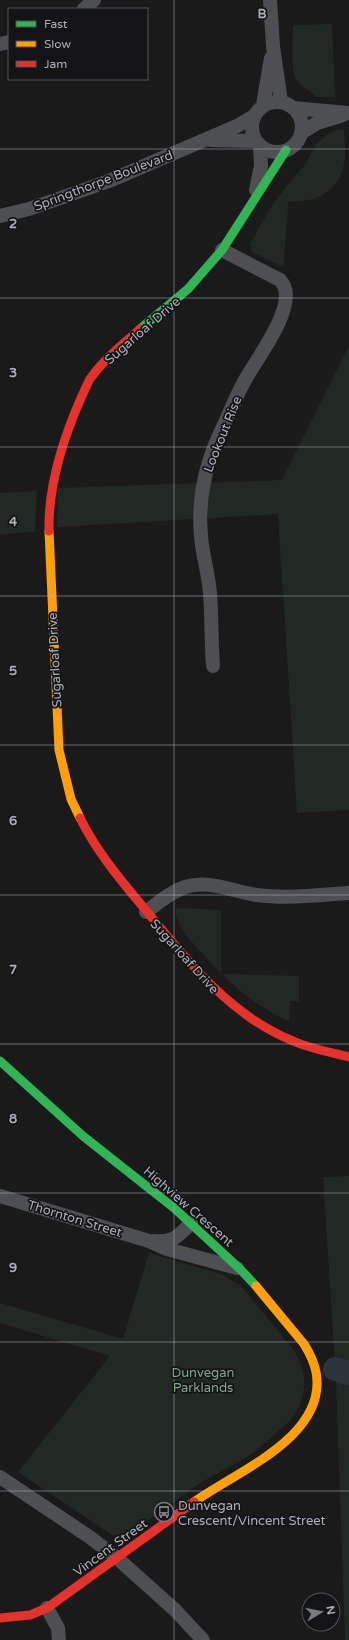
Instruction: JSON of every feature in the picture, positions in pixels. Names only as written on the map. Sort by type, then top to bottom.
[{"type":"street","points":[[85,8],[94,0]]},
{"type":"street","points":[[270,0],[273,46],[287,105],[300,119],[301,133]]},
{"type":"street","points":[[264,105],[273,46]]},
{"type":"street","points":[[275,102],[348,113],[317,123],[301,133],[293,146],[286,150],[273,152],[258,143],[252,133],[254,116],[264,105],[275,102]]},
{"type":"street","name":"Springthorpe Boulevard","points":[[0,216],[43,204],[109,181],[237,126],[254,116]]},
{"type":"street","name":"Springthorpe Boulevard","points":[[205,140],[258,143]]},
{"type":"street","name":"Sugarloaf Drive","points":[[254,198],[261,166],[258,143]]},
{"type":"street","name":"Sugarloaf Drive","points":[[286,150],[222,250],[188,289],[109,357],[90,380],[72,418],[63,443],[57,467],[49,514],[59,750],[61,765],[71,799],[88,834],[112,869],[146,912],[199,974],[237,1009],[254,1021],[292,1041],[308,1047],[349,1057]]},
{"type":"street","name":"Lookout Rise","points":[[213,666],[210,594],[200,530],[202,496],[206,474],[216,442],[244,381],[274,333],[285,304],[287,292],[284,284],[280,280],[222,250]]},
{"type":"street","points":[[146,912],[173,892],[196,884],[217,886],[257,895],[274,896],[349,893]]},
{"type":"street","name":"Highview Crescent","points":[[0,1061],[83,1136],[144,1183],[191,1223],[258,1288],[296,1334],[309,1354],[316,1372],[317,1382],[314,1400]]},
{"type":"street","name":"Thornton Street","points":[[0,1196],[149,1240],[163,1242],[174,1239],[191,1223]]},
{"type":"street","points":[[194,1257],[200,1252],[206,1238]]},
{"type":"street","name":"Thornton Street","points":[[149,1240],[167,1249],[240,1269]]},
{"type":"street","name":"Vincent Street","points":[[0,1618],[27,1616],[40,1613],[201,1497],[264,1460],[300,1428],[311,1410],[314,1400]]},
{"type":"street","points":[[0,1477],[91,1538],[117,1558],[175,1610],[203,1640]]},
{"type":"street","points":[[47,1608],[58,1628],[59,1640]]},
{"type":"green space","points":[[332,24],[335,97],[317,97],[300,84],[294,75],[292,61],[293,25]]},
{"type":"green space","points":[[344,130],[345,156],[341,174],[337,182],[324,194],[307,200],[288,201],[284,264],[281,266],[252,252],[250,244],[271,207],[296,174],[305,165],[316,144],[331,132]]},
{"type":"green space","points":[[349,346],[349,810],[297,813],[278,514],[57,527],[58,488],[282,480]]},
{"type":"green space","points":[[37,491],[35,532],[0,534],[0,493]]},
{"type":"green space","points":[[176,909],[221,910],[221,973],[182,929],[175,912]]},
{"type":"green space","points":[[222,974],[299,976],[299,1001],[290,1001],[289,1022],[264,1008],[242,992]]},
{"type":"green space","points":[[349,1176],[349,1640],[345,1640],[336,1382],[323,1177]]},
{"type":"green space","name":"Dunvegan Parklands","points":[[149,1253],[223,1275],[239,1285],[293,1349],[302,1367],[304,1388],[300,1405],[290,1421],[258,1449],[247,1457],[200,1483],[130,1533],[119,1536],[111,1534],[18,1472],[110,1356],[0,1323],[0,1303],[123,1339]]},
{"type":"waterway","points":[[335,1369],[349,1373]]},
{"type":"traffic: fast","points":[[140,329],[188,289],[222,250],[286,150]]},
{"type":"traffic: fast","points":[[0,1061],[83,1136],[174,1208],[240,1269],[256,1286]]},
{"type":"traffic: slow","points":[[49,531],[59,750],[71,799],[80,818]]},
{"type":"traffic: slow","points":[[194,1502],[254,1465],[275,1450],[293,1434],[308,1416],[316,1395],[316,1372],[308,1350],[256,1286]]},
{"type":"traffic: jam","points":[[49,531],[51,497],[58,463],[68,430],[81,398],[90,379],[101,365],[140,329]]},
{"type":"traffic: jam","points":[[80,818],[103,856],[130,891],[196,970],[231,1003],[250,1018],[293,1041],[349,1057]]},
{"type":"traffic: jam","points":[[0,1618],[30,1615],[47,1608],[194,1502]]},
{"type":"place","name":"Dunvegan Crescent/Vincent Street","points":[[164,1512]]}]
